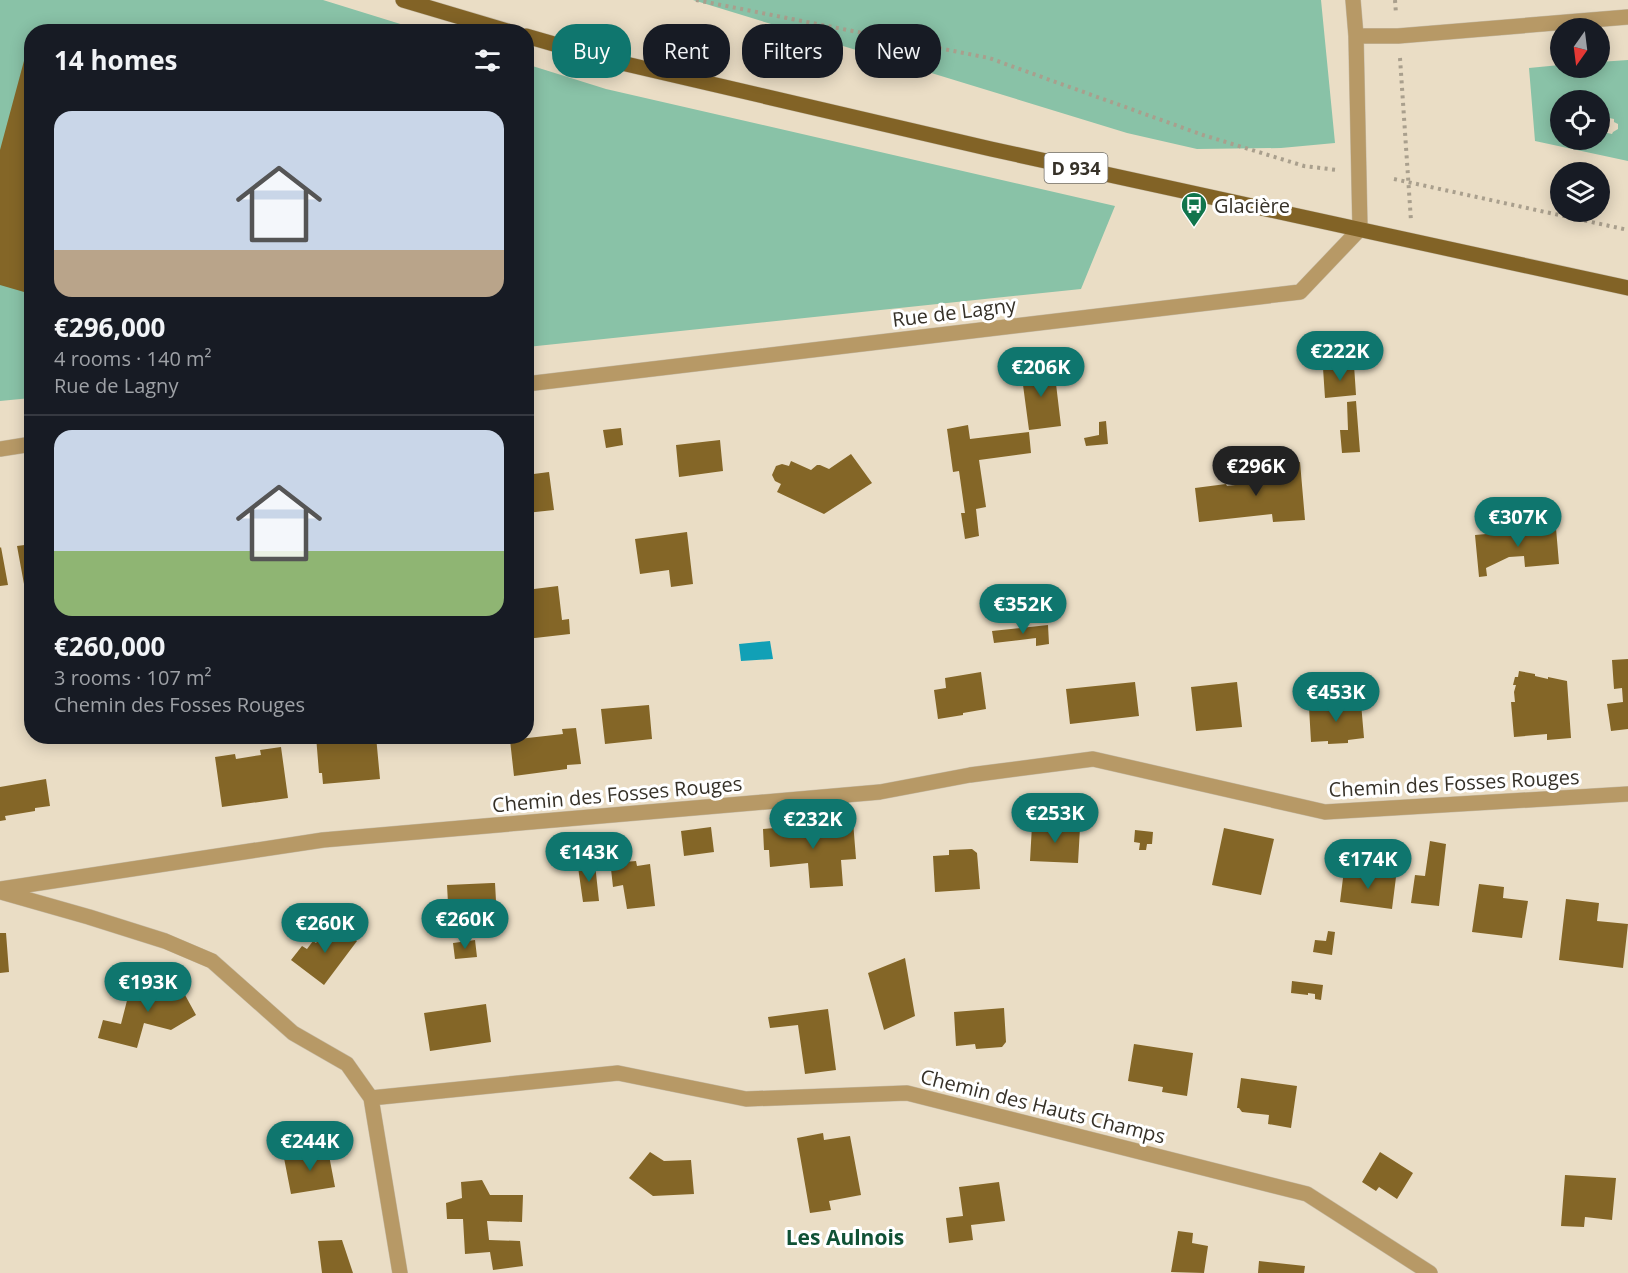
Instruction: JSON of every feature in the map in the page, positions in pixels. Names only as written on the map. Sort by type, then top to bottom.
[{"type":"main road","points":[[403,0],[485,24]]},
{"type":"main road","name":"D 934","points":[[534,38],[613,61],[991,149],[1628,288]]},
{"type":"street","points":[[1353,0],[1356,36],[1360,230]]},
{"type":"street","points":[[1356,36],[1398,36],[1628,17]]},
{"type":"street","name":"Rue de Lagny","points":[[534,383],[1300,292],[1360,230]]},
{"type":"street","points":[[0,449],[24,445]]},
{"type":"street","name":"Chemin des Fosses Rouges","points":[[0,890],[323,840],[880,792],[970,775],[1093,759],[1325,812],[1628,794]]},
{"type":"street","points":[[0,890],[165,941],[212,961],[293,1033],[347,1064],[371,1098],[400,1273]]},
{"type":"street","name":"Chemin des Hauts Champs","points":[[371,1098],[618,1072],[746,1099],[907,1093],[1308,1194],[1430,1273]]},
{"type":"path","points":[[696,0],[989,58],[1203,135],[1304,166],[1345,170]]},
{"type":"path","points":[[1395,0],[1413,242]]},
{"type":"path","points":[[1394,180],[1628,230]]},
{"type":"green space","points":[[0,0],[323,0],[400,24],[24,24],[24,399],[0,401]]},
{"type":"green space","points":[[693,0],[1321,0],[1335,143],[1281,148],[1197,149],[1127,133],[941,76],[941,24],[855,24],[855,50],[843,46],[843,24],[771,24]]},
{"type":"green space","points":[[1628,60],[1628,161],[1577,150],[1610,150],[1610,134],[1618,129],[1618,124],[1610,118],[1610,90],[1550,90],[1550,144],[1535,141],[1529,68],[1550,66],[1550,78],[1610,78],[1610,61]]},
{"type":"green space","points":[[534,66],[552,72],[552,78],[571,78],[606,89],[1115,206],[1081,289],[534,346]]},
{"type":"water","points":[[770,641],[773,659],[741,661],[739,644]]},
{"type":"building","points":[[24,61],[24,292],[0,285],[0,150]]},
{"type":"building","points":[[1354,365],[1356,395],[1325,398],[1323,368]]},
{"type":"building","points":[[1054,367],[1061,426],[1029,430],[1021,370]]},
{"type":"building","points":[[1356,401],[1360,452],[1342,453],[1340,430],[1348,430],[1347,402]]},
{"type":"building","points":[[1106,421],[1108,444],[1086,446],[1084,438],[1099,435],[1099,422]]},
{"type":"building","points":[[968,425],[970,439],[1029,432],[1031,453],[979,460],[986,507],[976,509],[979,536],[965,539],[961,513],[965,513],[959,471],[953,472],[947,429]]},
{"type":"building","points":[[621,428],[623,445],[606,448],[603,430]]},
{"type":"building","points":[[720,440],[723,471],[679,477],[676,445]]},
{"type":"building","points":[[851,454],[872,483],[824,514],[777,492],[781,484],[775,481],[772,475],[776,466],[782,464],[789,466],[791,461],[811,470],[817,465],[829,469]]},
{"type":"building","points":[[1300,462],[1305,520],[1273,522],[1272,514],[1199,522],[1195,488],[1268,481],[1267,465]]},
{"type":"building","points":[[549,472],[554,510],[534,512],[534,474]]},
{"type":"building","points":[[1556,528],[1559,564],[1525,567],[1524,556],[1509,557],[1486,568],[1487,576],[1479,577],[1475,535]]},
{"type":"building","points":[[687,532],[693,584],[671,587],[669,570],[640,574],[635,539]]},
{"type":"building","points":[[24,545],[24,584],[17,546]]},
{"type":"building","points":[[0,548],[8,585],[0,586]]},
{"type":"building","points":[[558,586],[562,620],[569,619],[570,634],[534,638],[534,589]]},
{"type":"building","points":[[1048,625],[1049,644],[1036,646],[1036,638],[994,643],[992,631]]},
{"type":"building","points":[[1628,659],[1628,729],[1611,731],[1607,704],[1623,702],[1622,688],[1614,689],[1612,660]]},
{"type":"building","points":[[1519,671],[1548,679],[1548,677],[1567,681],[1571,738],[1547,740],[1547,734],[1514,737],[1511,702],[1515,702],[1516,685],[1513,685]]},
{"type":"building","points":[[981,672],[986,709],[938,719],[934,690],[946,688],[945,678]]},
{"type":"building","points":[[1135,682],[1139,716],[1070,724],[1066,689]]},
{"type":"building","points":[[1237,682],[1242,727],[1196,731],[1191,687]]},
{"type":"building","points":[[1324,701],[1327,706],[1361,703],[1364,738],[1348,740],[1348,743],[1311,742],[1309,707],[1315,706],[1315,702]]},
{"type":"building","points":[[649,705],[652,739],[605,744],[601,709]]},
{"type":"building","points":[[576,728],[581,764],[567,765],[567,769],[514,776],[510,744],[534,744],[534,737],[563,734],[562,729]]},
{"type":"building","points":[[317,744],[377,744],[380,779],[323,784],[322,773],[319,773]]},
{"type":"building","points":[[281,747],[288,798],[222,807],[215,757],[235,754],[236,759],[261,755],[260,750]]},
{"type":"building","points":[[46,779],[50,806],[5,816],[6,820],[0,821],[0,787]]},
{"type":"building","points":[[853,821],[856,859],[841,860],[843,886],[810,888],[808,863],[770,867],[769,850],[764,850],[763,829]]},
{"type":"building","points":[[1032,825],[1080,828],[1078,863],[1030,861]]},
{"type":"building","points":[[711,827],[714,852],[684,856],[681,831]]},
{"type":"building","points":[[1224,828],[1274,839],[1261,895],[1212,885]]},
{"type":"building","points":[[1135,830],[1153,832],[1152,844],[1147,844],[1146,850],[1139,850],[1140,843],[1134,842]]},
{"type":"building","points":[[1430,841],[1446,844],[1439,906],[1411,903],[1415,875],[1425,876]]},
{"type":"building","points":[[972,849],[977,853],[980,889],[935,892],[933,856],[949,855],[949,850]]},
{"type":"building","points":[[636,861],[637,866],[650,864],[655,906],[627,909],[623,885],[613,887],[611,869],[624,867],[624,862]]},
{"type":"building","points":[[595,864],[599,901],[583,902],[578,867]]},
{"type":"building","points":[[1344,870],[1396,877],[1392,909],[1340,902]]},
{"type":"building","points":[[495,883],[497,919],[449,921],[447,885]]},
{"type":"building","points":[[1479,884],[1504,887],[1503,898],[1528,901],[1522,938],[1472,932]]},
{"type":"building","points":[[1566,899],[1599,903],[1597,921],[1628,924],[1623,968],[1559,960]]},
{"type":"building","points":[[332,922],[357,941],[324,985],[291,960],[302,946],[307,949],[313,941],[316,943]]},
{"type":"building","points":[[1328,931],[1335,932],[1332,955],[1313,952],[1315,940],[1326,941]]},
{"type":"building","points":[[0,933],[6,933],[9,972],[0,973]]},
{"type":"building","points":[[475,940],[477,957],[455,959],[453,943]]},
{"type":"building","points":[[905,958],[915,1016],[884,1030],[868,973]]},
{"type":"building","points":[[132,981],[168,991],[179,984],[196,1015],[171,1030],[144,1023],[137,1048],[98,1038],[103,1020],[121,1024]]},
{"type":"building","points":[[1292,981],[1323,985],[1321,1000],[1315,999],[1315,994],[1291,993]]},
{"type":"building","points":[[486,1004],[491,1042],[430,1051],[424,1013]]},
{"type":"building","points":[[1004,1008],[1006,1042],[1002,1047],[976,1049],[975,1044],[956,1046],[954,1012]]},
{"type":"building","points":[[828,1009],[836,1070],[805,1074],[798,1025],[770,1028],[768,1017]]},
{"type":"building","points":[[1134,1044],[1193,1053],[1187,1096],[1162,1092],[1163,1087],[1128,1081]]},
{"type":"building","points":[[1241,1078],[1297,1086],[1291,1128],[1268,1124],[1269,1115],[1242,1112],[1237,1108]]},
{"type":"building","points":[[823,1133],[824,1140],[850,1136],[861,1195],[829,1201],[831,1210],[810,1213],[797,1138]]},
{"type":"building","points":[[328,1150],[335,1187],[291,1194],[284,1158]]},
{"type":"building","points":[[650,1152],[664,1161],[691,1160],[694,1194],[653,1196],[629,1178]]},
{"type":"building","points":[[1380,1152],[1413,1173],[1397,1199],[1379,1187],[1376,1191],[1362,1182]]},
{"type":"building","points":[[1565,1175],[1616,1178],[1612,1220],[1585,1217],[1584,1227],[1561,1226]]},
{"type":"building","points":[[482,1180],[490,1195],[523,1195],[522,1222],[487,1221],[489,1240],[520,1241],[523,1266],[493,1270],[490,1252],[465,1254],[463,1219],[447,1219],[446,1203],[462,1198],[461,1182]]},
{"type":"building","points":[[999,1182],[1005,1221],[971,1225],[973,1240],[949,1243],[946,1218],[963,1216],[959,1187]]},
{"type":"building","points":[[1178,1231],[1193,1233],[1192,1243],[1208,1246],[1204,1273],[1171,1272]]},
{"type":"building","points":[[342,1240],[353,1273],[322,1273],[318,1241]]},
{"type":"building","points":[[1259,1261],[1305,1266],[1304,1273],[1258,1273]]},
{"type":"place","name":"Glacière","points":[[1194,228]]},
{"type":"district","name":"Les Aulnois","points":[[845,1237]]}]
